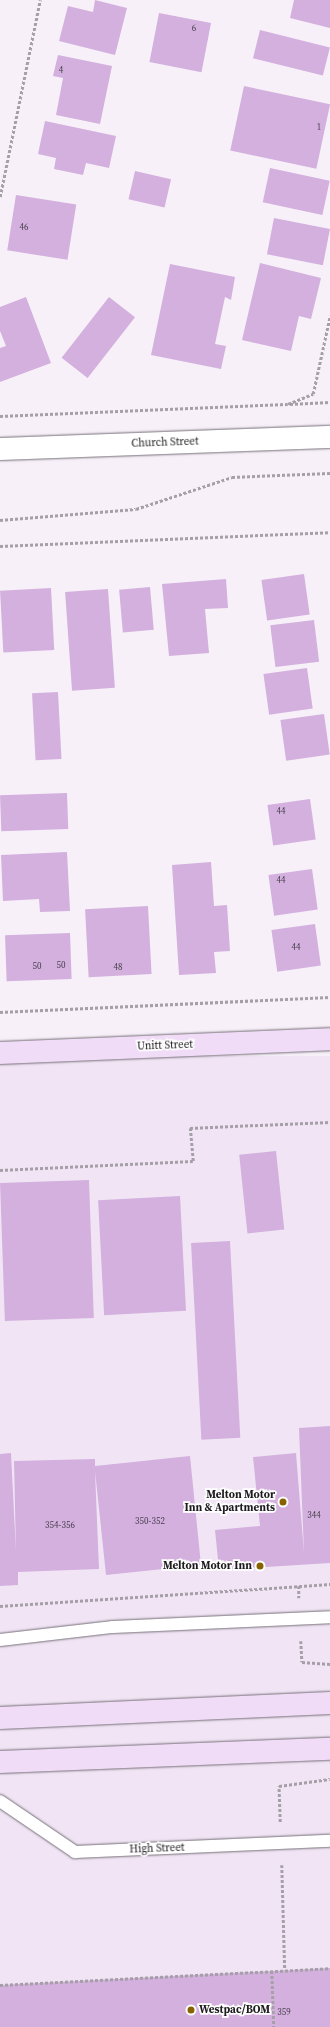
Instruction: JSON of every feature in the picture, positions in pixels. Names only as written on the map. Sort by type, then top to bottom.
[{"type":"main road","name":"Unitt Street","points":[[0,1053],[330,1039]]},
{"type":"main road","points":[[0,1718],[330,1703]]},
{"type":"main road","points":[[0,1762],[330,1749]]},
{"type":"street","name":"Church Street","points":[[0,450],[330,437]]},
{"type":"lane","points":[[0,1640],[113,1627],[330,1617]]},
{"type":"lane","name":"High Street","points":[[0,1801],[75,1852],[330,1841]]},
{"type":"path","points":[[0,197],[40,0]]},
{"type":"path","points":[[288,404],[313,394],[330,316]]},
{"type":"path","points":[[0,416],[330,402]]},
{"type":"path","points":[[0,520],[136,510],[232,477],[330,473]]},
{"type":"path","points":[[0,546],[330,532]]},
{"type":"path","points":[[0,1012],[330,998]]},
{"type":"path","points":[[0,1170],[193,1161],[190,1128],[330,1122]]},
{"type":"path","points":[[0,1606],[330,1584]]},
{"type":"path","points":[[285,1970],[279,1786],[330,1779]]},
{"type":"path","points":[[0,1985],[330,1968]]},
{"type":"path","points":[[272,1971],[274,2027]]},
{"type":"shaded area","points":[[0,1056],[330,1056],[330,2027],[0,2027]]},
{"type":"building","points":[[95,0],[127,8],[115,55],[59,41],[68,6],[93,12]]},
{"type":"building","points":[[294,0],[330,0],[330,28],[290,18]]},
{"type":"building","points":[[159,13],[211,23],[201,72],[149,62]]},
{"type":"building","points":[[260,30],[330,47],[323,76],[253,58]]},
{"type":"building","points":[[58,55],[112,66],[100,124],[56,115],[63,78],[53,76]]},
{"type":"building","points":[[244,86],[330,104],[316,169],[230,151]]},
{"type":"building","points":[[45,121],[116,136],[109,168],[86,163],[83,175],[54,169],[56,158],[38,154]]},
{"type":"building","points":[[270,168],[330,181],[322,215],[263,202]]},
{"type":"building","points":[[135,171],[171,179],[165,208],[128,199]]},
{"type":"building","points":[[16,195],[76,205],[67,260],[7,250]]},
{"type":"building","points":[[274,218],[330,229],[323,265],[267,254]]},
{"type":"building","points":[[260,263],[321,278],[311,319],[299,316],[291,351],[242,340]]},
{"type":"building","points":[[170,264],[235,277],[231,300],[225,297],[215,344],[226,346],[221,369],[151,355]]},
{"type":"building","points":[[26,297],[51,363],[0,382],[0,348],[6,346],[0,331],[0,307]]},
{"type":"building","points":[[109,297],[135,317],[88,378],[62,358]]},
{"type":"building","points":[[304,574],[310,615],[267,621],[261,580]]},
{"type":"building","points":[[226,579],[228,608],[205,609],[209,653],[169,656],[162,584]]},
{"type":"building","points":[[150,587],[154,630],[123,633],[119,590]]},
{"type":"building","points":[[51,588],[54,650],[3,653],[0,591]]},
{"type":"building","points":[[108,589],[115,688],[72,691],[65,592]]},
{"type":"building","points":[[314,620],[319,662],[275,667],[270,625]]},
{"type":"building","points":[[307,668],[313,709],[269,715],[263,674]]},
{"type":"building","points":[[58,692],[62,759],[36,760],[32,693]]},
{"type":"building","points":[[324,714],[330,755],[286,761],[280,720]]},
{"type":"building","points":[[67,793],[68,829],[1,831],[0,795]]},
{"type":"building","points":[[310,799],[316,840],[273,846],[267,805]]},
{"type":"building","points":[[67,852],[70,911],[40,912],[39,899],[3,901],[1,855]]},
{"type":"building","points":[[211,862],[214,906],[227,905],[230,951],[214,952],[216,973],[179,975],[172,865]]},
{"type":"building","points":[[312,869],[318,910],[274,916],[268,875]]},
{"type":"building","points":[[148,906],[152,974],[89,977],[85,909]]},
{"type":"building","points":[[315,924],[321,966],[277,972],[271,930]]},
{"type":"building","points":[[70,933],[72,979],[7,981],[5,935]]},
{"type":"building","points":[[276,1151],[284,1230],[247,1233],[239,1155]]},
{"type":"building","points":[[89,1180],[94,1318],[5,1321],[0,1183]]},
{"type":"building","points":[[180,1196],[186,1311],[104,1315],[98,1200]]},
{"type":"building","points":[[230,1241],[240,1438],[201,1440],[191,1243]]},
{"type":"building","points":[[330,1426],[330,1563],[219,1570],[215,1530],[260,1526],[253,1457],[296,1453],[304,1553],[299,1428]]},
{"type":"building","points":[[11,1453],[16,1552],[14,1461],[95,1459],[95,1466],[190,1456],[201,1565],[106,1575],[95,1471],[99,1569],[18,1572],[18,1585],[0,1586],[0,1454]]},
{"type":"building","points":[[330,1968],[330,2027],[0,2027],[0,1985]]},
{"type":"place","name":"Melton Motor Inn & Apartments","points":[[283,1502]]},
{"type":"place","name":"Melton Motor Inn","points":[[260,1566]]},
{"type":"place","name":"Westpac/BOM","points":[[191,2010]]}]
